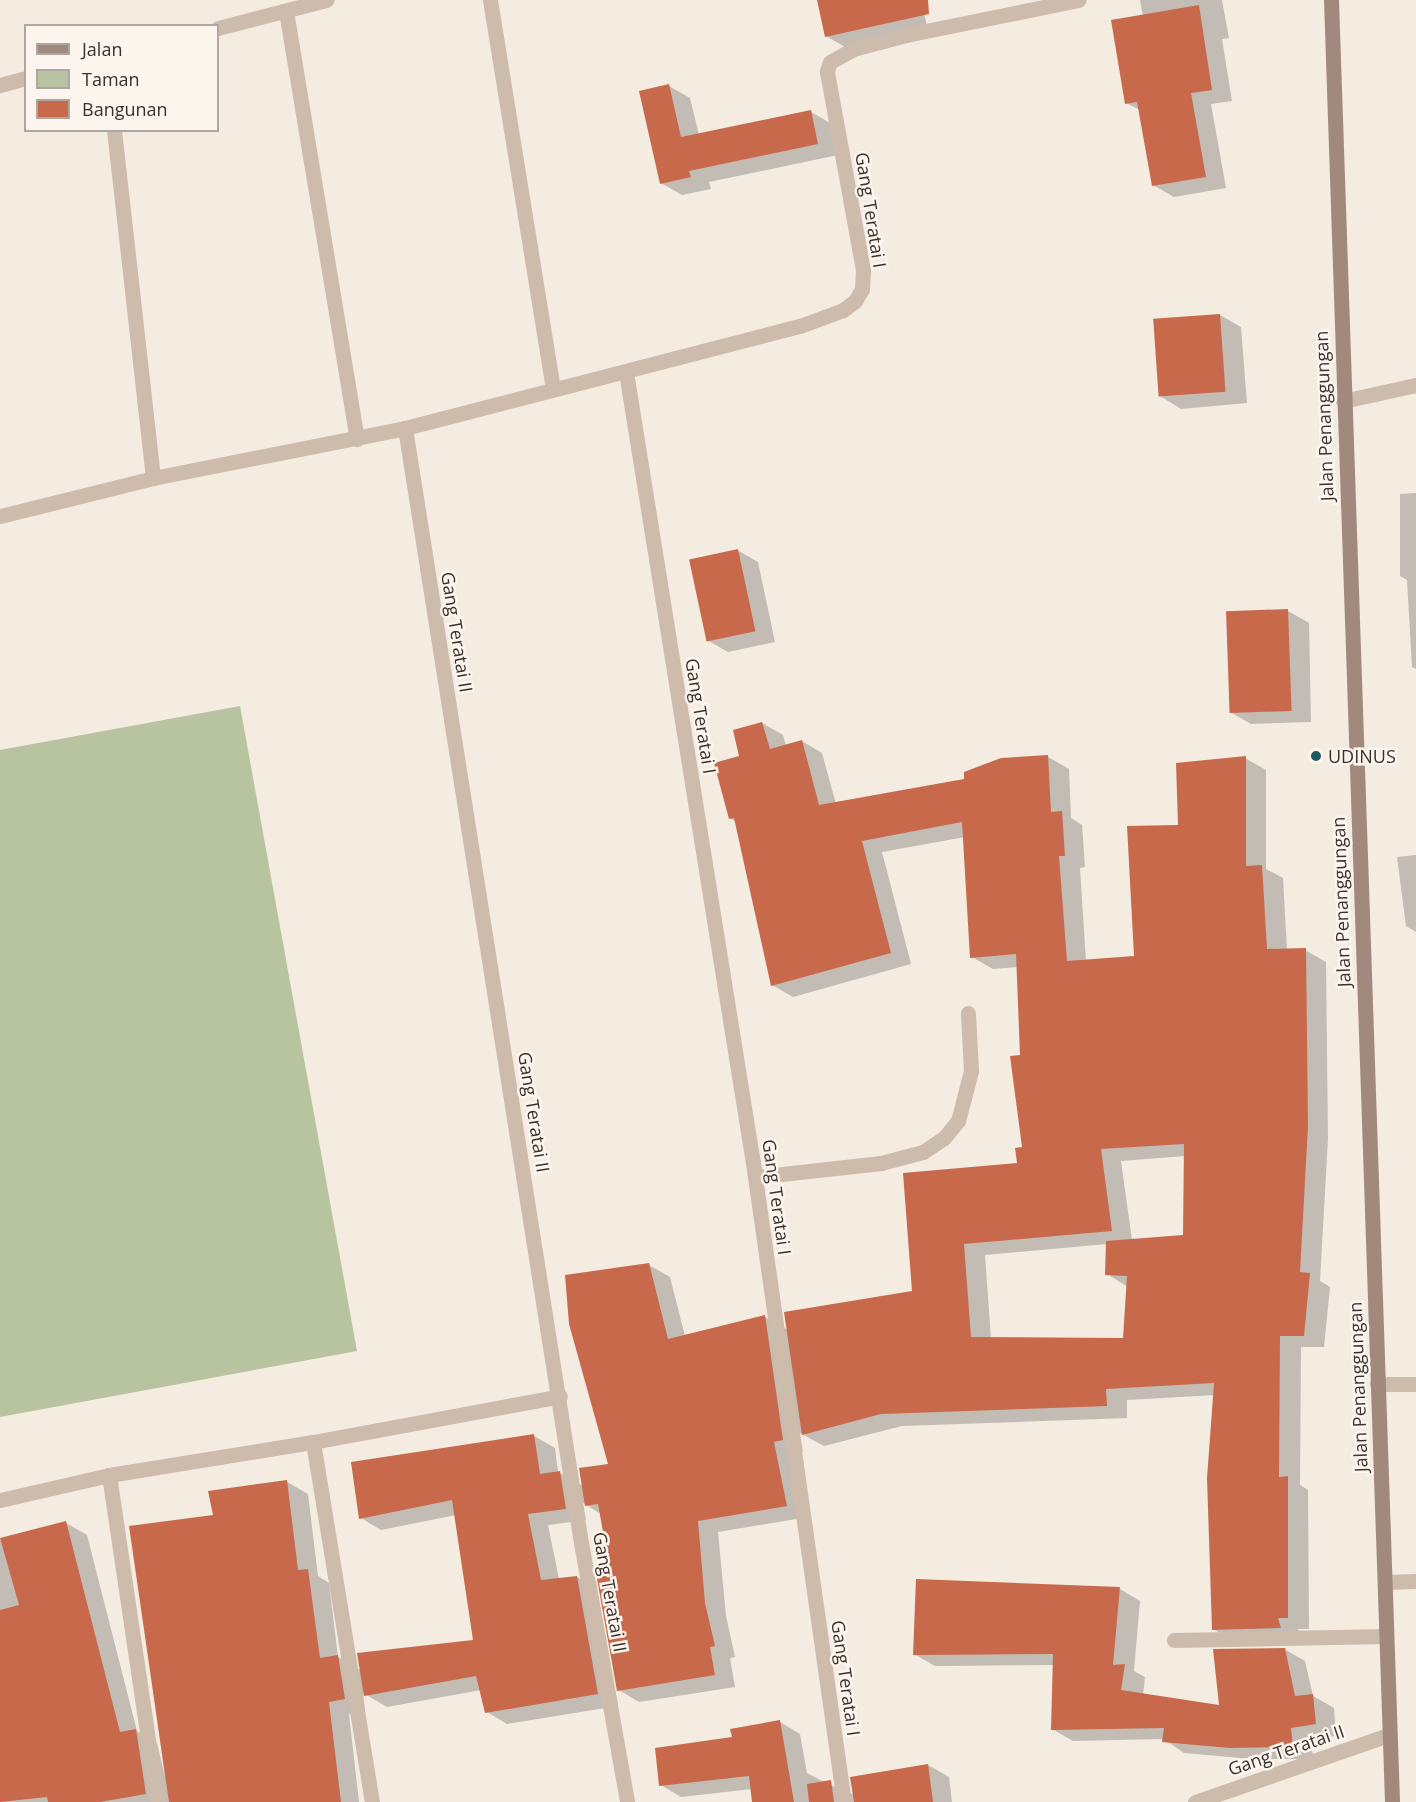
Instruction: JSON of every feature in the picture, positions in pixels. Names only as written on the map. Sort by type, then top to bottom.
[{"type":"main road","name":"Jalan Penanggungan","points":[[1331,0],[1392,1802]]},
{"type":"street","points":[[219,28],[326,0]]},
{"type":"street","points":[[490,0],[553,388]]},
{"type":"street","name":"Gang Teratai I","points":[[844,1802],[755,1177],[626,372],[800,326],[855,302],[862,289],[863,270],[827,71],[836,57],[906,35],[1078,0]]},
{"type":"street","points":[[286,11],[357,439]]},
{"type":"street","points":[[0,85],[24,79]]},
{"type":"street","points":[[114,132],[153,478]]},
{"type":"street","points":[[0,516],[153,478],[405,428],[553,388],[626,372]]},
{"type":"street","points":[[1343,401],[1416,385]]},
{"type":"street","name":"Gang Teratai II","points":[[405,428],[560,1396],[580,1538],[627,1802]]},
{"type":"street","points":[[755,1177],[881,1163],[923,1152],[944,1138],[958,1121],[971,1071],[968,1013]]},
{"type":"street","points":[[1377,1384],[1416,1384]]},
{"type":"street","points":[[0,1500],[109,1475],[313,1442],[560,1396]]},
{"type":"street","points":[[313,1442],[372,1802]]},
{"type":"street","points":[[109,1475],[157,1802]]},
{"type":"street","points":[[1384,1582],[1416,1581]]},
{"type":"street","points":[[1174,1640],[1386,1636]]},
{"type":"street","name":"Gang Teratai II","points":[[1195,1802],[1389,1735]]},
{"type":"green space","points":[[240,706],[357,1351],[0,1417],[0,750]]},
{"type":"building","points":[[817,0],[928,0],[929,14],[825,37]]},
{"type":"building","points":[[1199,5],[1212,90],[1191,93],[1206,177],[1152,186],[1137,102],[1125,104],[1111,20]]},
{"type":"building","points":[[669,84],[681,137],[811,110],[818,144],[689,171],[691,177],[660,184],[639,91]]},
{"type":"building","points":[[1220,314],[1225,392],[1159,396],[1153,319]]},
{"type":"building","points":[[738,549],[755,631],[707,642],[689,559]]},
{"type":"building","points":[[1288,609],[1292,711],[1230,713],[1226,611]]},
{"type":"building","points":[[762,722],[770,749],[802,740],[819,805],[964,779],[964,772],[1001,758],[1048,755],[1051,812],[1062,811],[1065,856],[1059,856],[1067,961],[1134,956],[1127,826],[1178,825],[1176,763],[1246,756],[1246,866],[1262,865],[1267,949],[1306,948],[1308,1126],[1300,1272],[1310,1273],[1304,1336],[1280,1336],[1279,1477],[1288,1476],[1288,1618],[1278,1618],[1281,1628],[1212,1630],[1207,1478],[1214,1383],[1106,1389],[1107,1406],[881,1414],[802,1435],[784,1312],[912,1291],[903,1173],[1017,1163],[1015,1148],[1022,1147],[1010,1056],[1020,1055],[1016,954],[970,958],[962,822],[862,841],[891,953],[771,986],[734,818],[729,819],[714,763],[739,756],[733,730]],"holes":[[[1184,1144],[1183,1235],[1106,1241],[1105,1275],[1127,1276],[1123,1338],[971,1337],[964,1244],[1112,1231],[1101,1149]]]},
{"type":"building","points":[[649,1263],[668,1339],[765,1315],[783,1440],[774,1442],[787,1506],[698,1521],[705,1603],[715,1646],[710,1647],[715,1675],[617,1691],[596,1573],[610,1571],[598,1504],[585,1506],[579,1468],[608,1464],[569,1324],[565,1275]]},
{"type":"building","points":[[534,1434],[540,1474],[560,1471],[566,1509],[528,1514],[541,1580],[577,1576],[598,1694],[485,1713],[476,1676],[364,1696],[357,1653],[473,1640],[452,1500],[359,1519],[351,1462]]},
{"type":"building","points":[[287,1480],[298,1570],[308,1569],[320,1658],[338,1655],[345,1699],[329,1702],[341,1802],[169,1802],[129,1526],[213,1515],[208,1491]]},
{"type":"building","points":[[66,1521],[120,1732],[136,1729],[146,1794],[100,1802],[48,1802],[47,1797],[0,1802],[0,1610],[19,1605],[0,1538]]},
{"type":"building","points":[[916,1579],[1120,1587],[1113,1665],[1125,1664],[1121,1690],[1219,1705],[1213,1649],[1285,1648],[1295,1696],[1313,1694],[1316,1724],[1291,1728],[1293,1747],[1230,1748],[1162,1742],[1164,1728],[1051,1730],[1053,1654],[913,1655]]},
{"type":"building","points":[[780,1720],[794,1802],[752,1802],[749,1776],[659,1786],[655,1748],[732,1737],[730,1729]]},
{"type":"building","points":[[928,1764],[933,1802],[854,1802],[850,1777]]},
{"type":"building","points":[[831,1780],[834,1802],[809,1802],[807,1784]]},
{"type":"place","name":"UDINUS","points":[[1316,756]]}]
